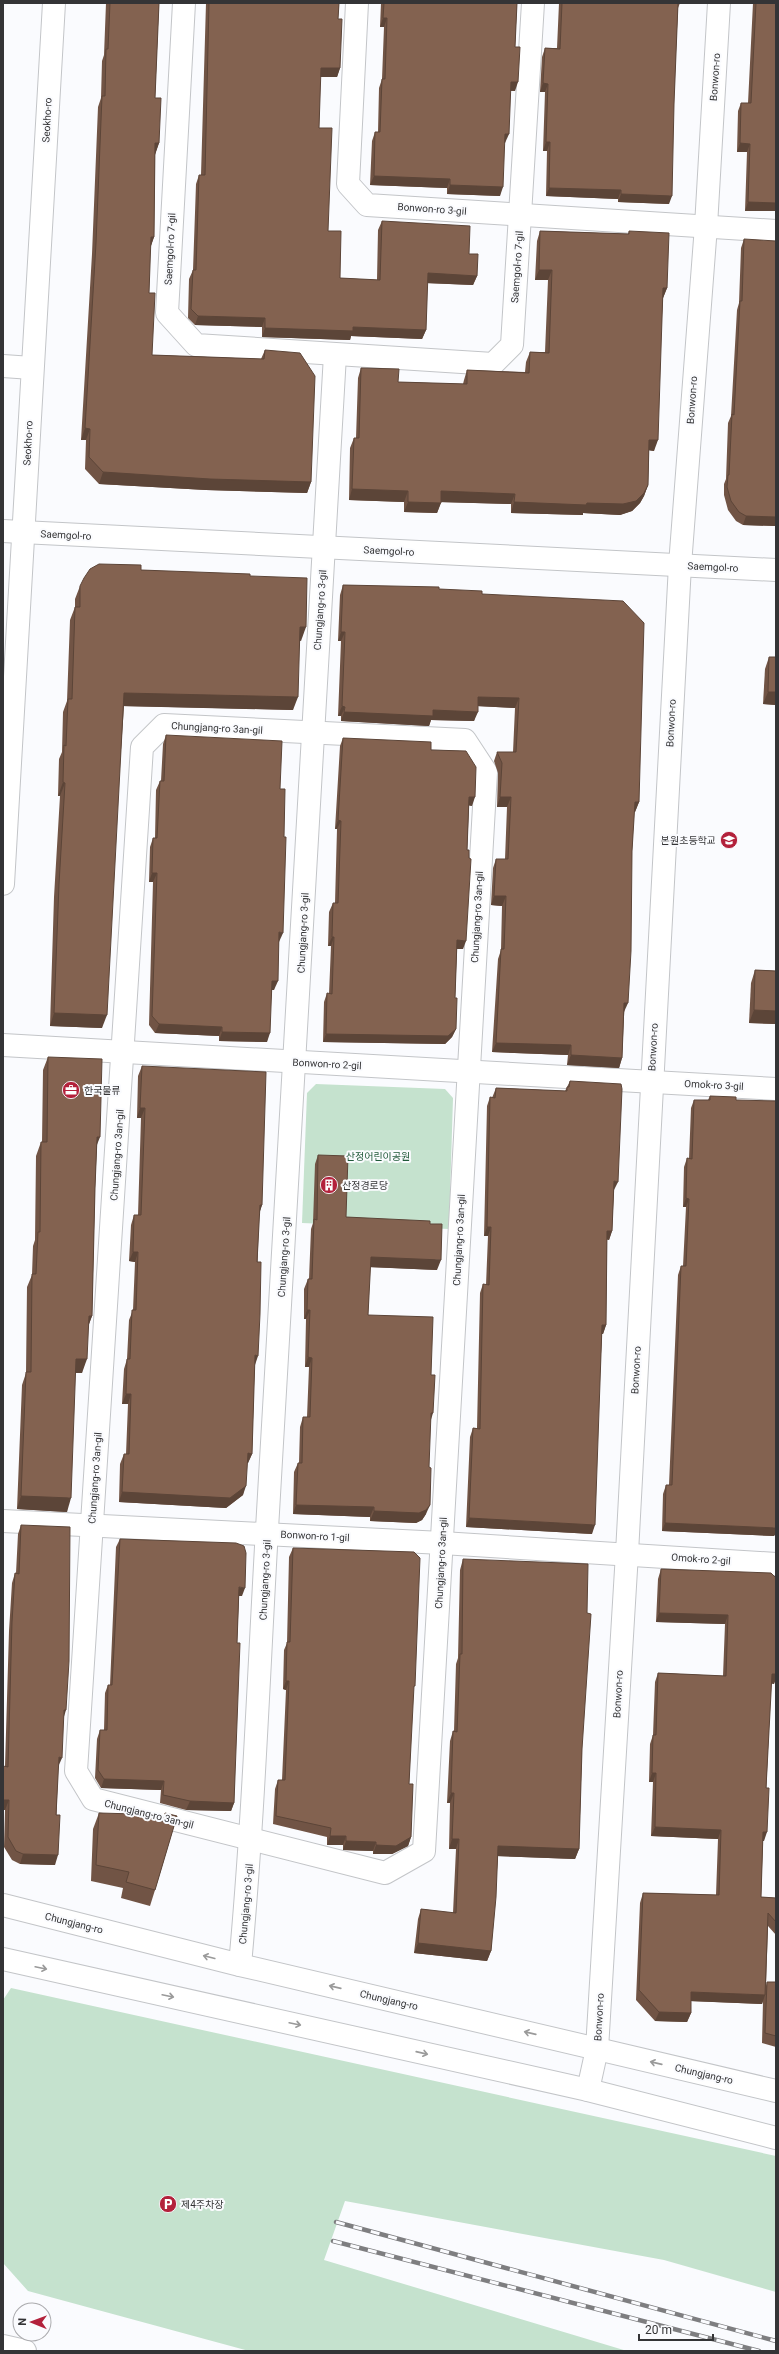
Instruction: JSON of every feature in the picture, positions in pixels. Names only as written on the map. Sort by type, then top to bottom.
[{"type":"street","name":"Seokho-ro","points":[[3,884],[13,532],[32,368],[54,3]]},
{"type":"street","name":"Saemgol-ro 7-gil","points":[[184,3],[167,313],[196,345],[335,356],[493,364],[512,346],[533,3]]},
{"type":"street","name":"Bonwon-ro 3-gil","points":[[357,3],[348,184],[367,205],[776,230]]},
{"type":"street","name":"Bonwon-ro","points":[[588,2090],[597,2049],[627,1553],[651,1082],[680,564],[706,226],[719,3]]},
{"type":"street","points":[[324,548],[335,356]]},
{"type":"street","points":[[3,366],[32,368]]},
{"type":"street","name":"Saemgol-ro","points":[[13,532],[680,564],[776,570]]},
{"type":"street","name":"Chungjang-ro 3-gil","points":[[240,1965],[251,1840],[267,1534],[296,1062],[312,732],[324,548]]},
{"type":"street","name":"Chungjang-ro 3an-gil","points":[[164,725],[466,740],[486,772],[424,1851],[385,1872],[251,1840],[93,1799],[76,1771],[123,1053],[142,747],[164,725]]},
{"type":"street","name":"Bonwon-ro 2-gil","points":[[3,1045],[651,1082]]},
{"type":"street","name":"Omok-ro 3-gil","points":[[651,1082],[776,1089]]},
{"type":"street","name":"Bonwon-ro 1-gil","points":[[3,1521],[627,1553]]},
{"type":"street","name":"Omok-ro 2-gil","points":[[627,1553],[776,1564]]},
{"type":"street","name":"Chungjang-ro","points":[[3,1905],[240,1965],[776,2091]]},
{"type":"street","points":[[3,1959],[588,2090],[776,2138]]},
{"type":"street","points":[[3,2346],[25,2351]]},
{"type":"green space","name":"산정어린이공원","points":[[316,1084],[445,1089],[453,1098],[449,1229],[302,1223],[307,1093]]},
{"type":"green space","points":[[11,1988],[776,2156],[776,2292],[664,2260],[345,2201],[324,2260],[627,2351],[249,2351],[28,2291],[3,2263],[3,2000]]},
{"type":"building","points":[[110,3],[159,3],[155,98],[161,98],[159,143],[155,143],[154,237],[151,237],[149,293],[155,293],[152,355],[264,359],[265,350],[300,353],[315,376],[311,482],[210,479],[103,472],[89,457],[90,429],[85,428],[96,243],[102,96],[105,96],[106,49],[108,49]]},
{"type":"building","points":[[209,3],[339,3],[338,19],[342,19],[340,68],[321,68],[319,128],[332,128],[328,231],[341,231],[340,278],[380,280],[382,221],[470,226],[469,254],[478,254],[477,276],[428,273],[426,330],[353,327],[353,331],[265,328],[265,318],[198,316],[191,309],[193,270],[196,270],[199,175],[205,175]]},
{"type":"building","points":[[384,3],[517,3],[515,47],[520,47],[518,82],[511,82],[509,134],[505,134],[503,187],[450,185],[450,179],[374,176],[375,132],[380,132],[382,79],[385,79],[387,18],[383,18]]},
{"type":"building","points":[[562,3],[678,3],[672,196],[621,194],[621,190],[549,188],[550,142],[546,142],[548,84],[543,83],[545,48],[560,49]]},
{"type":"building","points":[[756,3],[776,3],[776,203],[748,202],[750,144],[740,143],[741,103],[751,103]]},
{"type":"building","points":[[540,231],[629,234],[629,231],[669,233],[667,288],[663,288],[658,440],[649,440],[648,485],[644,493],[636,501],[623,504],[587,503],[586,505],[514,502],[515,494],[441,491],[441,503],[408,502],[408,491],[352,489],[354,438],[359,438],[361,368],[399,369],[398,382],[467,384],[467,370],[529,373],[530,352],[549,353],[552,270],[539,270]]},
{"type":"building","points":[[744,239],[776,241],[776,517],[746,516],[739,512],[731,501],[727,487],[732,414],[734,415],[740,301],[742,301]]},
{"type":"building","points":[[99,564],[141,565],[141,570],[250,574],[250,576],[307,578],[306,627],[300,627],[298,697],[124,693],[107,1015],[54,1013],[65,783],[63,782],[64,745],[66,746],[68,699],[72,699],[75,607],[80,607],[80,586],[84,578],[90,569]]},
{"type":"building","points":[[343,585],[439,587],[439,589],[482,591],[482,594],[623,601],[644,623],[639,802],[635,802],[632,851],[631,951],[628,1003],[624,1003],[622,1058],[571,1055],[571,1045],[496,1043],[501,949],[504,949],[506,896],[494,896],[496,859],[508,859],[511,797],[500,797],[502,763],[497,752],[516,752],[519,698],[478,697],[478,712],[433,710],[433,716],[344,712],[345,707],[342,706],[345,632],[341,632]]},
{"type":"building","points":[[769,657],[776,657],[776,692],[768,692]]},
{"type":"building","points":[[166,735],[282,741],[280,789],[285,789],[284,837],[286,837],[283,933],[279,932],[278,981],[272,981],[270,1033],[222,1032],[222,1027],[159,1024],[152,1016],[157,873],[152,873],[153,838],[157,838],[160,781],[164,781]]},
{"type":"building","points":[[343,738],[431,742],[431,750],[466,751],[476,767],[475,797],[469,797],[467,850],[469,850],[469,858],[471,859],[466,941],[457,940],[455,998],[457,998],[456,1029],[448,1036],[326,1034],[327,993],[332,994],[334,937],[332,937],[333,903],[338,903],[341,821],[338,820]]},
{"type":"building","points":[[755,970],[776,971],[776,1011],[754,1010]]},
{"type":"building","points":[[48,1057],[102,1059],[100,1137],[97,1137],[95,1188],[92,1316],[89,1316],[87,1359],[76,1359],[71,1498],[21,1496],[26,1372],[31,1372],[32,1274],[36,1274],[38,1232],[40,1232],[41,1142],[47,1142]]},
{"type":"building","points":[[142,1066],[266,1072],[262,1205],[260,1205],[257,1262],[261,1262],[260,1314],[258,1356],[255,1355],[252,1454],[248,1453],[246,1486],[230,1498],[122,1492],[124,1454],[129,1454],[131,1394],[126,1394],[127,1359],[130,1359],[132,1310],[136,1310],[138,1252],[133,1252],[134,1215],[141,1215],[145,1108],[140,1108]]},
{"type":"building","points":[[570,1081],[621,1084],[622,1089],[618,1182],[614,1181],[612,1231],[607,1231],[606,1325],[602,1325],[595,1525],[469,1518],[473,1428],[480,1429],[483,1284],[489,1285],[491,1227],[487,1227],[490,1097],[495,1098],[496,1088],[567,1091]]},
{"type":"building","points":[[710,1096],[736,1097],[736,1100],[776,1101],[776,1528],[665,1523],[666,1485],[672,1485],[681,1266],[686,1266],[689,1199],[686,1198],[687,1158],[692,1159],[694,1100],[710,1100]]},
{"type":"building","points":[[318,1155],[348,1156],[346,1217],[430,1221],[430,1224],[442,1224],[441,1260],[371,1257],[368,1315],[433,1317],[431,1375],[435,1375],[433,1413],[431,1413],[429,1467],[431,1468],[430,1505],[426,1510],[419,1513],[374,1511],[374,1507],[296,1505],[298,1463],[302,1463],[303,1417],[310,1417],[312,1358],[308,1357],[310,1310],[307,1310],[308,1279],[312,1279],[314,1219],[317,1220]]},
{"type":"building","points":[[21,1525],[70,1527],[69,1661],[66,1710],[64,1710],[62,1758],[59,1757],[56,1815],[60,1815],[58,1855],[23,1854],[16,1851],[8,1837],[9,1800],[3,1800],[3,1766],[8,1767],[12,1622],[15,1573],[19,1574]]},
{"type":"building","points":[[120,1539],[236,1543],[244,1546],[246,1553],[245,1588],[239,1587],[237,1643],[240,1643],[234,1803],[190,1801],[163,1795],[164,1781],[104,1779],[98,1770],[100,1730],[107,1730],[108,1685],[112,1685]]},
{"type":"building","points":[[293,1548],[414,1552],[420,1558],[415,1686],[409,1784],[413,1784],[411,1837],[396,1846],[376,1845],[376,1842],[346,1841],[346,1836],[330,1836],[331,1828],[276,1816],[278,1780],[285,1780],[289,1681],[286,1681],[287,1642],[290,1642]]},
{"type":"building","points":[[463,1559],[588,1564],[587,1613],[591,1614],[582,1749],[579,1849],[498,1846],[496,1897],[491,1951],[418,1943],[421,1909],[456,1913],[459,1839],[452,1839],[454,1793],[451,1793],[453,1731],[457,1732],[460,1654],[462,1654]]},
{"type":"building","points":[[661,1569],[771,1573],[776,1578],[776,1674],[772,1674],[766,1788],[769,1788],[767,1832],[763,1832],[761,1897],[776,1898],[776,1922],[768,1913],[765,1995],[691,1992],[691,2013],[659,2012],[639,1990],[643,1893],[719,1895],[721,1830],[655,1827],[656,1773],[652,1773],[653,1735],[656,1735],[658,1673],[726,1676],[728,1615],[659,1613]]},
{"type":"building","points":[[99,1813],[136,1814],[165,1822],[165,1813],[177,1816],[155,1890],[126,1882],[129,1872],[96,1865]]},
{"type":"building","points":[[767,1982],[776,1982],[776,2036],[765,2033]]},
{"type":"railway","points":[[336,2222],[776,2341]]},
{"type":"railway","points":[[333,2241],[759,2351]]},
{"type":"place","name":"본원초등학교","points":[[729,840]]},
{"type":"place","name":"한국물류","points":[[71,1090]]},
{"type":"place","name":"산정경로당","points":[[329,1185]]},
{"type":"place","name":"제4주차장","points":[[168,2204]]}]
